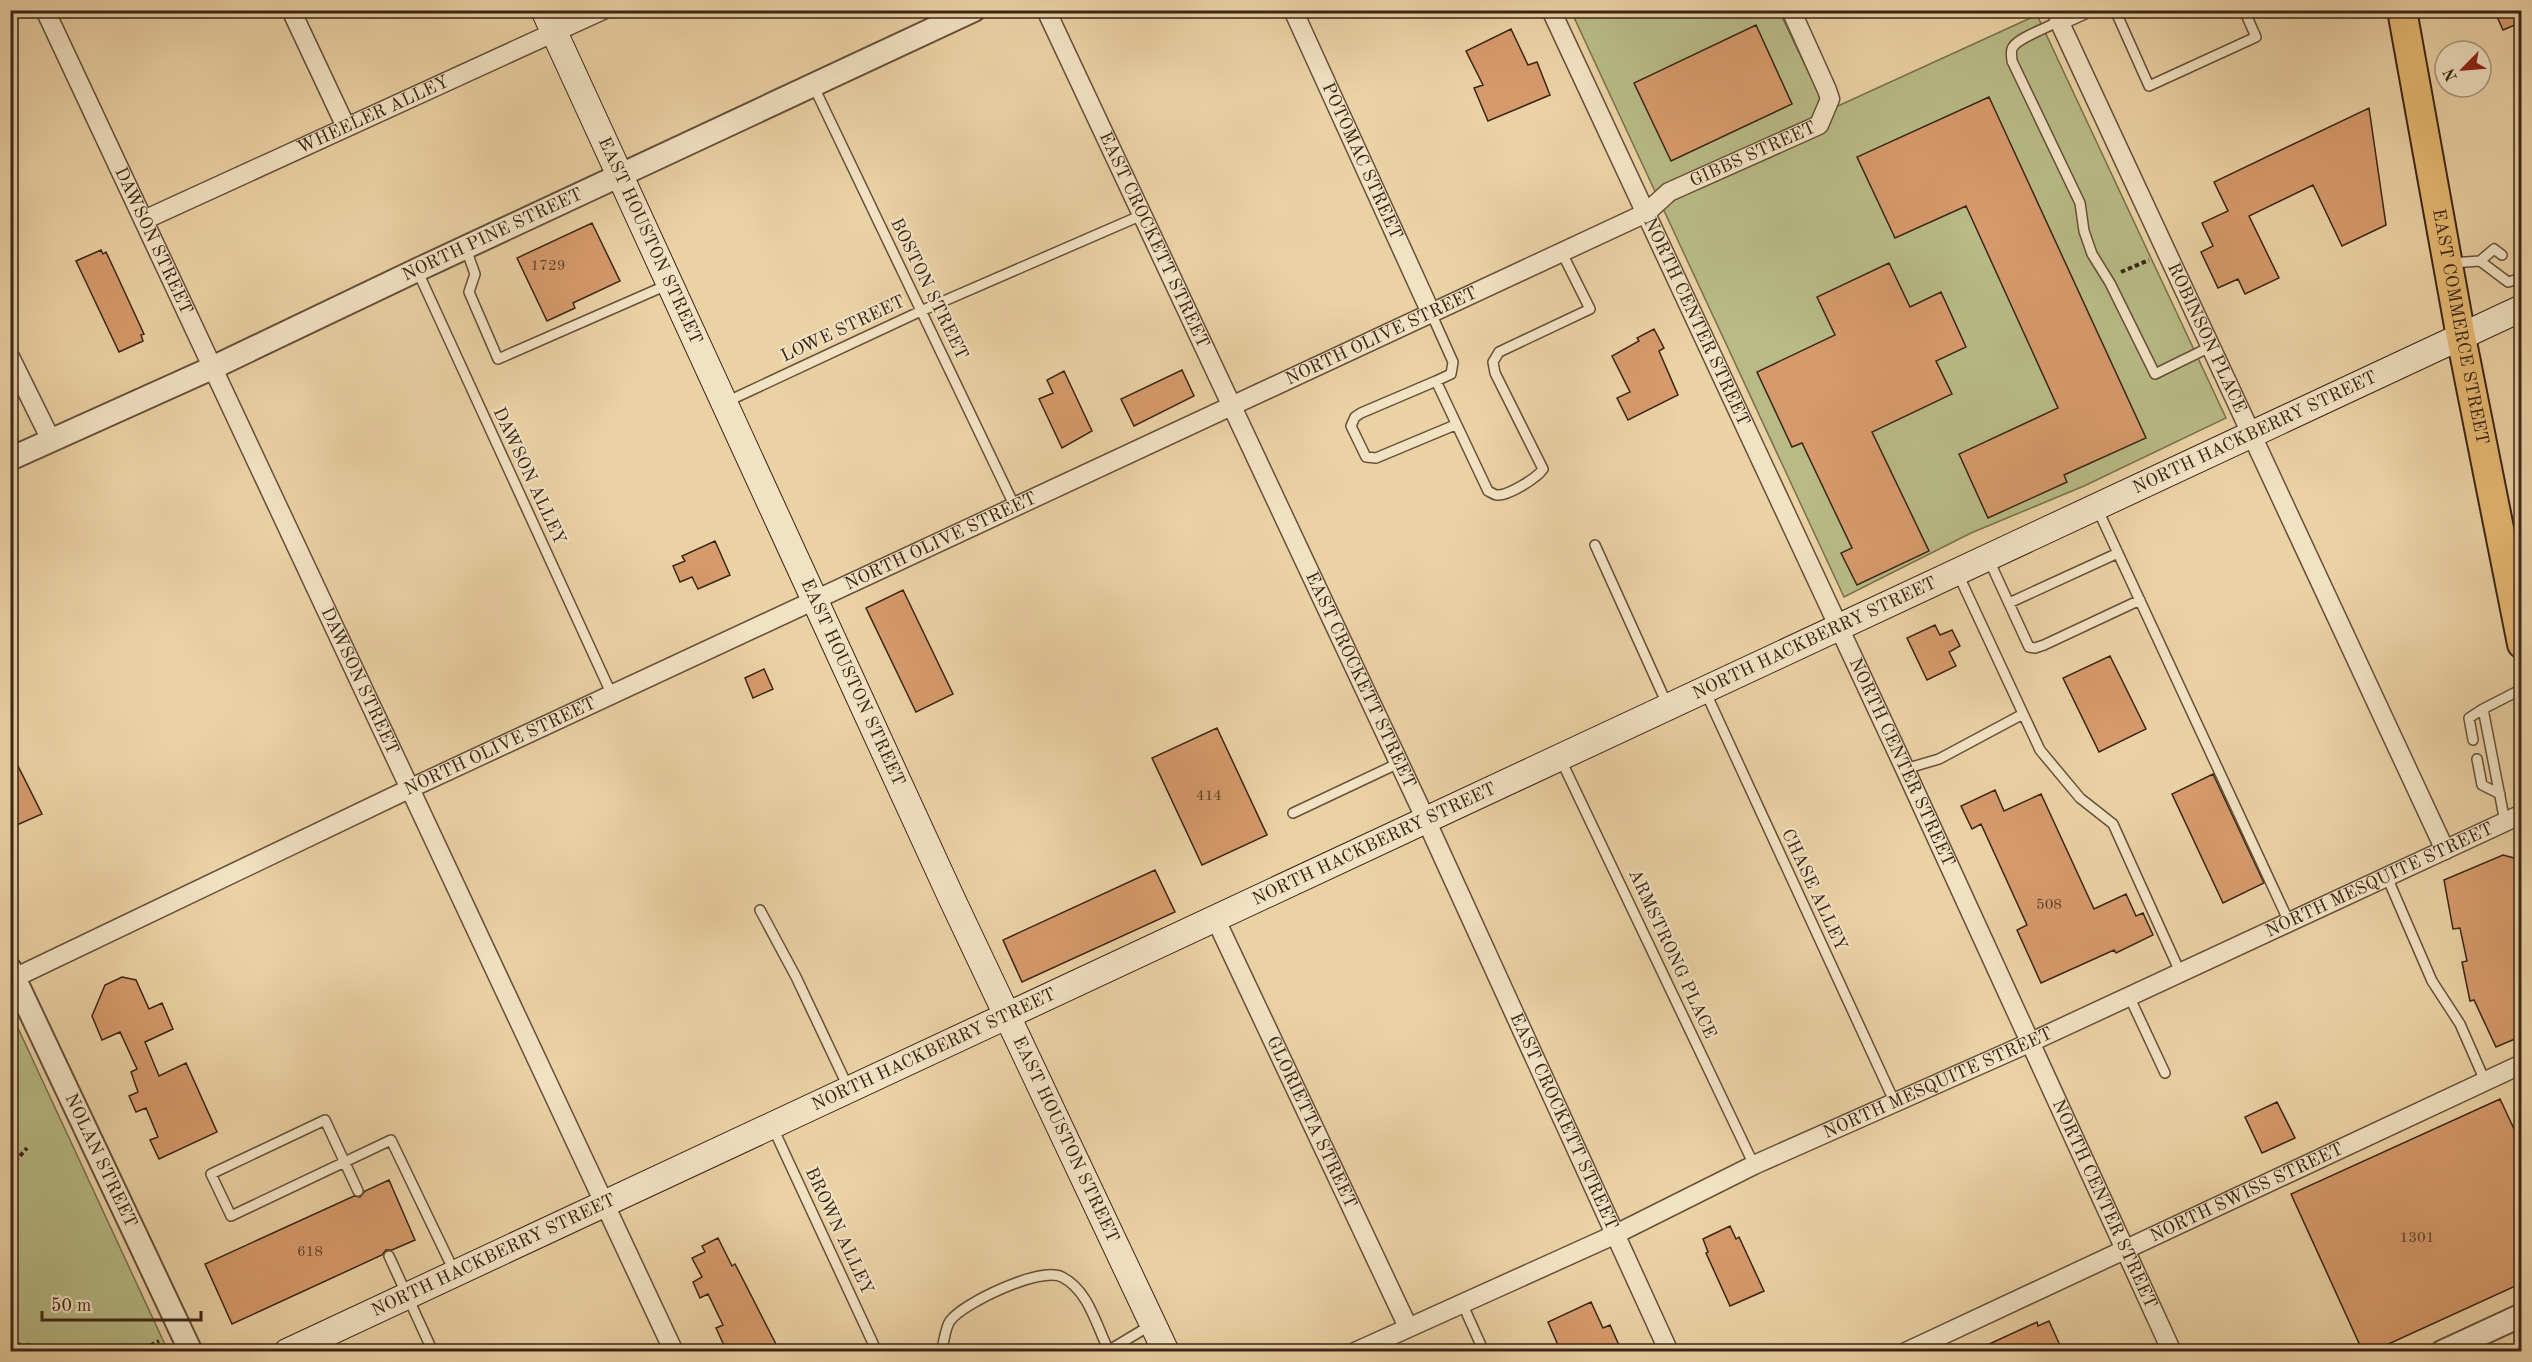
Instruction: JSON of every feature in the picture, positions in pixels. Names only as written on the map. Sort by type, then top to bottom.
[{"type":"main road","name":"EAST HOUSTON STREET","points":[[544,10],[951,897],[1166,1352]]},
{"type":"main road","name":"EAST COMMERCE STREET","points":[[2403,10],[2447,263],[2522,644]]},
{"type":"main road","name":"NORTH HACKBERRY STREET","points":[[286,1352],[2522,309]]},
{"type":"street","name":"DAWSON STREET","points":[[45,10],[674,1352]]},
{"type":"street","points":[[291,10],[346,127]]},
{"type":"street","name":"WHEELER ALLEY","points":[[144,220],[555,34],[603,10]]},
{"type":"street","name":"NORTH PINE STREET","points":[[10,459],[212,368],[465,247],[974,10]]},
{"type":"street","name":"EAST CROCKETT STREET","points":[[1046,10],[1426,820],[1669,1352]]},
{"type":"street","name":"POTOMAC STREET","points":[[1293,10],[1431,314]]},
{"type":"street","name":"NORTH CENTER STREET","points":[[1551,10],[1905,769],[2172,1352]]},
{"type":"street","name":"GIBBS STREET","points":[[1646,213],[1669,192],[1819,124],[1830,99],[1791,10]]},
{"type":"street","points":[[2059,21],[2083,10]]},
{"type":"street","name":"ROBINSON PLACE","points":[[2059,21],[2445,850]]},
{"type":"street","name":"NORTH OLIVE STREET","points":[[12,976],[1646,213]]},
{"type":"street","points":[[10,357],[51,440]]},
{"type":"street","name":"NORTH MESQUITE STREET","points":[[1355,1352],[1614,1234],[1754,1165],[2029,1043],[2513,818]]},
{"type":"street","name":"GLORIETTA STREET","points":[[1215,918],[1408,1327]]},
{"type":"street","name":"NOLAN STREET","points":[[12,976],[191,1352]]},
{"type":"street","name":"NORTH SWISS STREET","points":[[1906,1352],[2522,1064]]},
{"type":"street","points":[[2442,1352],[2522,1315]]},
{"type":"lane","points":[[2115,10],[2150,86],[2256,38],[2244,10]]},
{"type":"lane","points":[[2059,21],[2012,47],[2012,61],[2080,203],[2084,216],[2084,231],[2092,254],[2110,283],[2155,374],[2211,347]]},
{"type":"lane","name":"BOSTON STREET","points":[[813,85],[1015,507]]},
{"type":"lane","name":"LOWE STREET","points":[[723,403],[921,311],[1142,215]]},
{"type":"lane","points":[[465,247],[475,274],[469,292],[498,359],[669,284]]},
{"type":"lane","points":[[2447,263],[2480,261],[2494,249],[2502,255]]},
{"type":"lane","points":[[1436,381],[1488,491],[1496,495],[1508,493],[1538,476],[1543,469],[1495,373],[1493,362],[1499,352],[1590,309],[1562,253]]},
{"type":"lane","points":[[2480,261],[2508,282],[2522,278]]},
{"type":"lane","name":"DAWSON ALLEY","points":[[417,270],[612,695]]},
{"type":"lane","points":[[1431,314],[1453,362],[1450,374],[1361,413],[1355,417],[1352,426],[1366,457],[1376,458],[1455,425]]},
{"type":"lane","points":[[2097,507],[2289,922]]},
{"type":"lane","points":[[1595,546],[1668,706]]},
{"type":"lane","points":[[2009,603],[2118,553]]},
{"type":"lane","points":[[1988,558],[2029,647],[2035,648],[2140,600]]},
{"type":"lane","points":[[1957,572],[2040,750],[2080,798],[2113,824],[2181,972]]},
{"type":"lane","points":[[2474,740],[2469,718],[2522,689]]},
{"type":"lane","name":"CHASE ALLEY","points":[[1704,690],[1894,1103]]},
{"type":"lane","points":[[2483,709],[2500,794],[2513,818]]},
{"type":"lane","points":[[1905,769],[1940,759],[2023,714]]},
{"type":"lane","name":"ARMSTRONG PLACE","points":[[1560,758],[1754,1165]]},
{"type":"lane","points":[[2477,759],[2482,785],[2500,794]]},
{"type":"lane","points":[[1293,813],[1399,763]]},
{"type":"lane","points":[[2387,877],[2432,981],[2460,1024],[2485,1081]]},
{"type":"lane","points":[[760,910],[796,977],[849,1089]]},
{"type":"lane","points":[[2129,996],[2165,1073]]},
{"type":"lane","points":[[358,1191],[343,1161],[325,1120],[211,1174],[231,1216],[343,1161],[392,1140],[455,1273]]},
{"type":"lane","name":"BROWN ALLEY","points":[[772,1125],[877,1352]]},
{"type":"lane","points":[[389,1256],[433,1352]]},
{"type":"lane","points":[[941,1352],[950,1321],[986,1296],[1028,1277],[1060,1276],[1080,1290],[1107,1350],[1154,1324]]},
{"type":"lane","points":[[1462,1303],[1484,1352]]},
{"type":"path","points":[[2121,272],[2148,260]]},
{"type":"path","points":[[10,1167],[27,1148]]},
{"type":"path","points":[[136,1352],[159,1341]]},
{"type":"path","points":[[10,1344],[36,1346],[53,1352]]},
{"type":"green space","points":[[1571,11],[1779,11],[1827,111],[2037,15],[2226,418],[2084,486],[1971,533],[1844,597]]},
{"type":"green space","points":[[11,1013],[168,1351],[11,1351]]},
{"type":"building","points":[[2494,10],[2522,10],[2522,22],[2503,30]]},
{"type":"building","points":[[1756,25],[1792,104],[1671,161],[1634,83]]},
{"type":"building","points":[[1511,29],[1528,65],[1537,62],[1550,95],[1488,121],[1474,88],[1483,85],[1466,51]]},
{"type":"building","points":[[1989,97],[2146,438],[2064,475],[2067,482],[1988,518],[1959,454],[2058,408],[1966,206],[1895,238],[1857,157]]},
{"type":"building","points":[[2369,108],[2386,225],[2342,246],[2313,185],[2249,216],[2279,278],[2245,294],[2238,279],[2218,288],[2201,252],[2213,246],[2202,223],[2228,211],[2214,182]]},
{"type":"building","points":[[592,223],[620,281],[573,303],[575,308],[547,321],[517,258]]},
{"type":"building","points":[[101,250],[103,254],[106,252],[144,334],[141,335],[143,341],[119,352],[76,261]]},
{"type":"building","points":[[1889,263],[1910,307],[1941,292],[1966,347],[1936,361],[1952,394],[1872,432],[1929,551],[1857,585],[1841,553],[1852,548],[1802,443],[1792,447],[1757,372],[1835,335],[1817,297]]},
{"type":"building","points":[[1654,329],[1664,348],[1659,351],[1678,395],[1628,420],[1617,398],[1630,392],[1612,356],[1639,341],[1637,338]]},
{"type":"building","points":[[1182,370],[1194,396],[1134,426],[1121,399]]},
{"type":"building","points":[[1064,371],[1092,431],[1062,448],[1039,399],[1053,393],[1047,380]]},
{"type":"building","points":[[715,541],[730,575],[698,589],[692,577],[680,582],[673,566],[685,561],[682,556]]},
{"type":"building","points":[[903,590],[953,694],[916,712],[866,608]]},
{"type":"building","points":[[1935,625],[1940,635],[1952,630],[1960,646],[1949,652],[1956,666],[1927,680],[1907,638]]},
{"type":"building","points":[[2110,656],[2146,729],[2099,752],[2063,678]]},
{"type":"building","points":[[764,669],[773,689],[753,698],[745,678]]},
{"type":"building","points":[[1217,728],[1267,835],[1202,865],[1152,758]]},
{"type":"building","points":[[10,750],[42,814],[10,828]]},
{"type":"building","points":[[2213,774],[2264,883],[2223,903],[2172,794]]},
{"type":"building","points":[[1995,790],[2004,811],[2041,794],[2094,909],[2126,894],[2136,916],[2143,913],[2153,935],[2116,953],[2114,950],[2041,983],[2017,930],[2027,925],[1981,824],[1972,829],[1961,806]]},
{"type":"building","points":[[2503,855],[2514,858],[2522,866],[2522,1036],[2496,1047],[2474,1000],[2470,1001],[2462,962],[2467,961],[2460,928],[2453,929],[2444,880]]},
{"type":"building","points":[[1155,870],[1175,912],[1022,982],[1003,940]]},
{"type":"building","points":[[122,977],[136,980],[149,1009],[162,1003],[173,1029],[145,1042],[159,1076],[186,1063],[217,1132],[159,1159],[150,1140],[158,1137],[146,1108],[136,1112],[129,1096],[138,1092],[131,1072],[137,1069],[120,1032],[102,1040],[92,1016],[105,985]]},
{"type":"building","points":[[2500,1099],[2522,1146],[2522,1283],[2371,1352],[2363,1352],[2291,1194]]},
{"type":"building","points":[[2277,1102],[2295,1138],[2262,1153],[2245,1117]]},
{"type":"building","points":[[389,1180],[415,1240],[392,1250],[386,1250],[382,1255],[232,1324],[205,1264],[354,1196],[360,1197],[365,1191]]},
{"type":"building","points":[[1730,1226],[1736,1239],[1739,1237],[1764,1291],[1730,1306],[1706,1253],[1708,1252],[1703,1239]]},
{"type":"building","points":[[718,1238],[732,1266],[735,1264],[780,1352],[727,1352],[716,1328],[723,1325],[708,1294],[700,1298],[693,1282],[702,1277],[692,1258],[705,1252],[702,1246]]},
{"type":"building","points":[[1591,1302],[1603,1328],[1610,1325],[1622,1352],[1561,1352],[1548,1322]]},
{"type":"building","points":[[2049,1321],[2063,1352],[1972,1352],[2037,1322],[2038,1326]]}]
